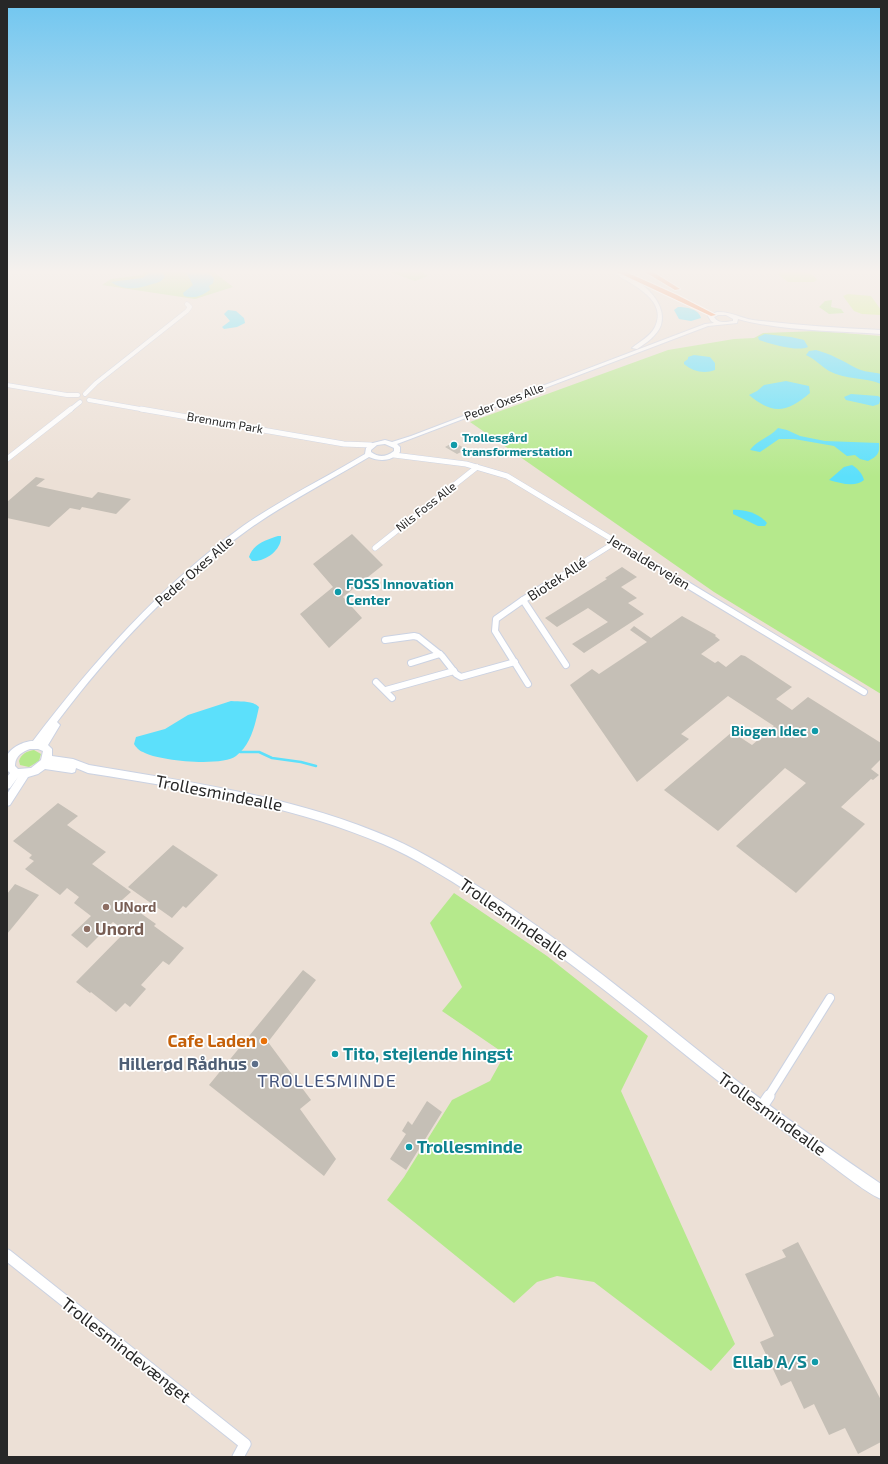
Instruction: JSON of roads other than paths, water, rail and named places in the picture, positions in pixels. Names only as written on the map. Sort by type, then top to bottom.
[{"type":"street","points":[[7,460],[65,413],[77,399],[89,396],[104,378],[151,340]]},
{"type":"street","points":[[530,392],[631,350],[646,340]]},
{"type":"street","name":"Peder Oxes Alle","points":[[39,746],[67,703],[124,635],[157,602],[198,565],[246,527],[278,506],[345,469],[375,458],[386,458],[395,449],[413,437],[667,340]]},
{"type":"street","points":[[7,385],[67,395],[77,399],[89,396]]},
{"type":"street","name":"Brennum Park","points":[[89,396],[106,402],[344,444],[369,450]]},
{"type":"street","points":[[375,458],[369,450],[381,442],[395,449]]},
{"type":"street","name":"Jernaldervejen","points":[[395,449],[425,458],[477,467],[506,476],[864,692]]},
{"type":"street","name":"Peder Oxes Alle","points":[[345,469],[369,450]]},
{"type":"street","name":"Nils Foss Alle","points":[[376,548],[477,467]]},
{"type":"street","name":"Biotek Allé","points":[[566,665],[523,600],[616,542]]},
{"type":"street","points":[[523,600],[500,615],[495,624],[495,631],[528,684]]},
{"type":"street","points":[[385,640],[414,636],[418,637],[440,654],[459,676],[463,677],[515,662]]},
{"type":"street","points":[[411,663],[440,654]]},
{"type":"street","points":[[386,690],[454,671]]},
{"type":"street","points":[[376,682],[378,687],[386,690],[392,698]]},
{"type":"street","points":[[7,785],[20,773],[38,769],[45,762],[48,754],[39,746],[24,747],[11,758],[10,767],[20,773]]},
{"type":"street","name":"Trollesmindealle","points":[[45,762],[68,769],[88,768],[278,804],[342,823],[389,842],[448,874],[507,911],[662,1027],[760,1108],[881,1192]]},
{"type":"street","points":[[7,802],[20,773]]},
{"type":"street","points":[[760,1108],[830,998]]},
{"type":"street","name":"Trollesmindevænget","points":[[7,1255],[245,1444],[238,1457]]},
{"type":"water","points":[[760,340],[804,340],[808,347],[797,349]]},
{"type":"water","points":[[816,350],[859,369],[881,374],[881,384],[868,380],[842,376],[829,371],[806,355],[809,351]]},
{"type":"water","points":[[694,355],[710,357],[715,363],[715,370],[699,372],[684,364],[688,357]]},
{"type":"water","points":[[786,381],[809,386],[810,393],[794,405],[780,409],[765,406],[749,395],[764,385]]},
{"type":"water","points":[[851,394],[878,396],[881,398],[879,404],[873,406],[846,400],[844,397]]},
{"type":"water","points":[[778,428],[800,436],[825,441],[879,443],[879,450],[876,456],[868,461],[860,459],[855,455],[847,456],[834,446],[794,439],[779,439],[760,452],[750,450]]},
{"type":"water","points":[[852,465],[860,471],[864,480],[856,484],[852,484],[829,480],[844,467]]},
{"type":"water","points":[[733,510],[742,510],[752,513],[767,523],[765,526],[758,526],[733,514]]},
{"type":"water","points":[[281,536],[281,541],[279,546],[272,554],[257,561],[252,561],[249,557],[257,546]]},
{"type":"water","points":[[231,701],[250,702],[259,707],[252,734],[245,746],[236,756],[218,761],[190,762],[151,755],[138,749],[134,744],[136,737],[165,729],[188,715]]},
{"type":"waterway","points":[[240,752],[259,752],[272,758],[301,762],[316,766]]},
{"type":"place","name":"Trollesgård transformerstation","points":[[454,445]]},
{"type":"place","name":"FOSS Innovation Center","points":[[338,592]]},
{"type":"place","name":"Biogen Idec","points":[[815,731]]},
{"type":"place","name":"UNord","points":[[106,907]]},
{"type":"place","name":"Unord","points":[[87,929]]},
{"type":"place","name":"Cafe Laden","points":[[264,1041]]},
{"type":"place","name":"Tito, stejlende hingst","points":[[335,1054]]},
{"type":"place","name":"Hillerød Rådhus","points":[[255,1064]]},
{"type":"place","name":"Trollesminde","points":[[409,1147]]},
{"type":"place","name":"Ellab A/S","points":[[815,1362]]},
{"type":"district","name":"TROLLESMINDE","points":[[327,1081]]}]
